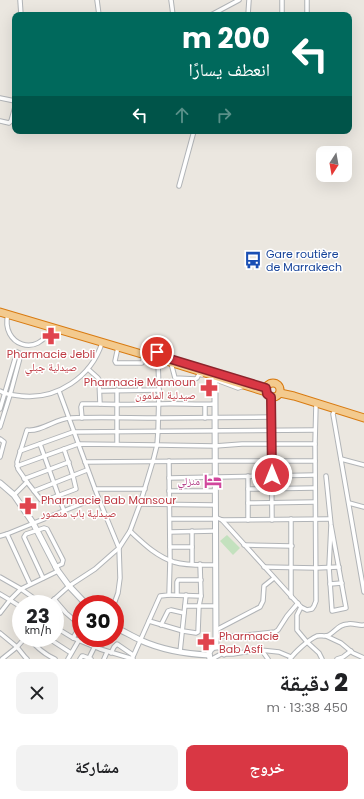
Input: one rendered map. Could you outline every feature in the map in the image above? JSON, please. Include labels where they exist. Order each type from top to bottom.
[{"type":"highway","points":[[0,307],[146,352],[152,356],[167,358],[266,390]]},
{"type":"highway","points":[[0,312],[152,356],[216,378],[266,390]]},
{"type":"highway","points":[[274,383],[279,385],[281,392],[277,397],[271,397],[268,395],[266,390],[268,384],[274,383]]},
{"type":"highway","points":[[281,392],[334,410],[364,418]]},
{"type":"street","points":[[20,0],[21,12]]},
{"type":"street","points":[[97,0],[99,12]]},
{"type":"street","points":[[171,0],[173,12]]},
{"type":"street","points":[[216,12],[238,0]]},
{"type":"street","points":[[248,12],[249,0]]},
{"type":"street","points":[[282,0],[282,12]]},
{"type":"street","points":[[307,0],[307,12]]},
{"type":"street","points":[[0,98],[12,100]]},
{"type":"street","points":[[0,120],[9,122],[12,121]]},
{"type":"street","points":[[179,186],[193,134]]},
{"type":"street","points":[[8,314],[6,323],[9,333],[16,341],[22,344],[33,345],[39,342],[47,336],[51,327]]},
{"type":"street","points":[[0,391],[5,394],[26,396],[43,395],[58,391],[72,384],[88,369],[102,342]]},
{"type":"street","points":[[59,595],[105,561],[119,548],[130,531],[154,461],[158,431],[158,362],[152,356],[142,363],[116,364],[115,361],[118,347]]},
{"type":"street","points":[[0,409],[17,352],[22,354],[0,427]]},
{"type":"street","points":[[170,362],[175,378],[195,379],[197,378],[198,374],[216,378],[214,404],[216,647]]},
{"type":"street","points":[[88,369],[98,378],[100,383],[100,404]]},
{"type":"street","points":[[100,383],[137,382],[139,383],[140,390]]},
{"type":"street","points":[[117,390],[117,444]]},
{"type":"street","points":[[100,391],[159,390]]},
{"type":"street","points":[[58,391],[87,470],[119,548],[120,578],[117,595]]},
{"type":"street","points":[[271,397],[272,520]]},
{"type":"street","points":[[82,418],[82,404],[214,404]]},
{"type":"street","points":[[222,520],[301,607],[307,610],[312,609],[316,600],[316,404]]},
{"type":"street","points":[[205,405],[205,418]]},
{"type":"street","points":[[334,410],[341,459],[362,568],[364,592]]},
{"type":"street","points":[[64,449],[76,489],[46,501],[42,501],[26,481],[17,466],[27,430],[35,430],[68,418],[272,417]]},
{"type":"street","points":[[20,451],[74,432],[315,430]]},
{"type":"street","points":[[0,438],[4,442],[0,457]]},
{"type":"street","points":[[40,444],[64,511]]},
{"type":"street","points":[[17,466],[78,444],[215,446],[242,444],[315,444]]},
{"type":"street","points":[[341,459],[364,465]]},
{"type":"street","points":[[169,461],[169,595]]},
{"type":"street","points":[[14,495],[26,481],[68,462]]},
{"type":"street","points":[[85,462],[315,462]]},
{"type":"street","points":[[34,490],[87,470]]},
{"type":"street","points":[[169,478],[315,475]]},
{"type":"street","points":[[248,476],[248,520]]},
{"type":"street","points":[[326,476],[330,519],[342,583],[345,609],[331,611],[331,525]]},
{"type":"street","points":[[0,483],[14,495],[33,523],[57,569],[78,595]]},
{"type":"street","points":[[248,489],[315,488]]},
{"type":"street","points":[[95,489],[145,489]]},
{"type":"street","points":[[169,490],[215,491]]},
{"type":"street","points":[[0,536],[98,497]]},
{"type":"street","points":[[248,502],[315,502]]},
{"type":"street","points":[[349,503],[364,507]]},
{"type":"street","points":[[140,504],[215,505]]},
{"type":"street","points":[[170,519],[330,519]]},
{"type":"street","points":[[291,519],[292,598]]},
{"type":"street","points":[[0,612],[21,589],[44,578],[62,564],[63,561],[47,529],[44,528],[26,534],[24,537],[44,578]]},
{"type":"street","points":[[130,531],[155,553],[175,562],[216,565]]},
{"type":"street","points":[[192,531],[192,564]]},
{"type":"street","points":[[170,532],[215,531]]},
{"type":"street","points":[[7,534],[30,584]]},
{"type":"street","points":[[244,545],[292,546]]},
{"type":"street","points":[[170,548],[192,547]]},
{"type":"street","points":[[149,621],[182,631],[198,632],[201,596],[200,564]]},
{"type":"street","points":[[264,567],[316,568],[339,566]]},
{"type":"street","points":[[0,577],[29,595]]},
{"type":"street","points":[[216,630],[260,606],[263,601],[264,586],[274,578]]},
{"type":"street","points":[[169,582],[177,582],[178,579],[201,580]]},
{"type":"street","points":[[177,582],[177,595]]},
{"type":"street","points":[[330,584],[342,583]]},
{"type":"street","points":[[0,594],[10,600]]},
{"type":"street","points":[[180,652],[186,595]]},
{"type":"street","points":[[133,658],[160,596],[201,596]]},
{"type":"street","points":[[216,636],[239,636],[275,632],[298,603]]},
{"type":"street","points":[[185,606],[216,606]]},
{"type":"street","points":[[301,607],[297,615],[297,628],[299,633],[319,653],[322,659]]},
{"type":"street","points":[[64,611],[72,617]]},
{"type":"street","points":[[161,625],[168,611],[184,612]]},
{"type":"street","points":[[326,636],[343,625],[351,624],[363,626]]},
{"type":"street","points":[[124,632],[141,640],[165,648],[210,658],[224,654],[257,650],[279,652],[291,658],[307,642],[317,636],[326,636],[341,643],[353,653],[364,658]]},
{"type":"street","points":[[0,634],[12,643]]},
{"type":"street","points":[[104,659],[117,644],[133,658]]},
{"type":"street","points":[[2,659],[7,658],[17,647],[25,658]]},
{"type":"street","points":[[36,647],[55,659]]},
{"type":"street","points":[[62,647],[72,653]]},
{"type":"street","points":[[68,659],[75,647]]},
{"type":"street","points":[[80,659],[82,656],[90,658],[95,647]]},
{"type":"street","points":[[97,647],[119,657],[133,658]]},
{"type":"street","points":[[210,658],[208,653],[211,649],[216,647],[221,648],[224,654]]},
{"type":"street","points":[[257,650],[262,652],[268,659]]},
{"type":"street","points":[[337,659],[343,658],[351,651]]},
{"type":"street","points":[[42,659],[46,654]]},
{"type":"green space","points":[[227,535],[240,548],[233,555],[220,541]]},
{"type":"place","name":"Gare routière de Marrakech","points":[[253,260]]},
{"type":"place","name":"Pharmacie Jebli صيدلية جبلي","points":[[51,336]]},
{"type":"place","name":"Pharmacie Mamoun صيدلية المامون","points":[[209,388]]},
{"type":"place","name":"منزلي","points":[[213,481]]},
{"type":"place","name":"Pharmacie Bab Mansour صيدلية باب منصور","points":[[28,506]]},
{"type":"place","name":"Pharmacie Bab Asfi","points":[[206,642]]},
{"type":"route","points":[[157,352],[167,358],[266,388],[267,394],[271,397],[272,475]]}]
